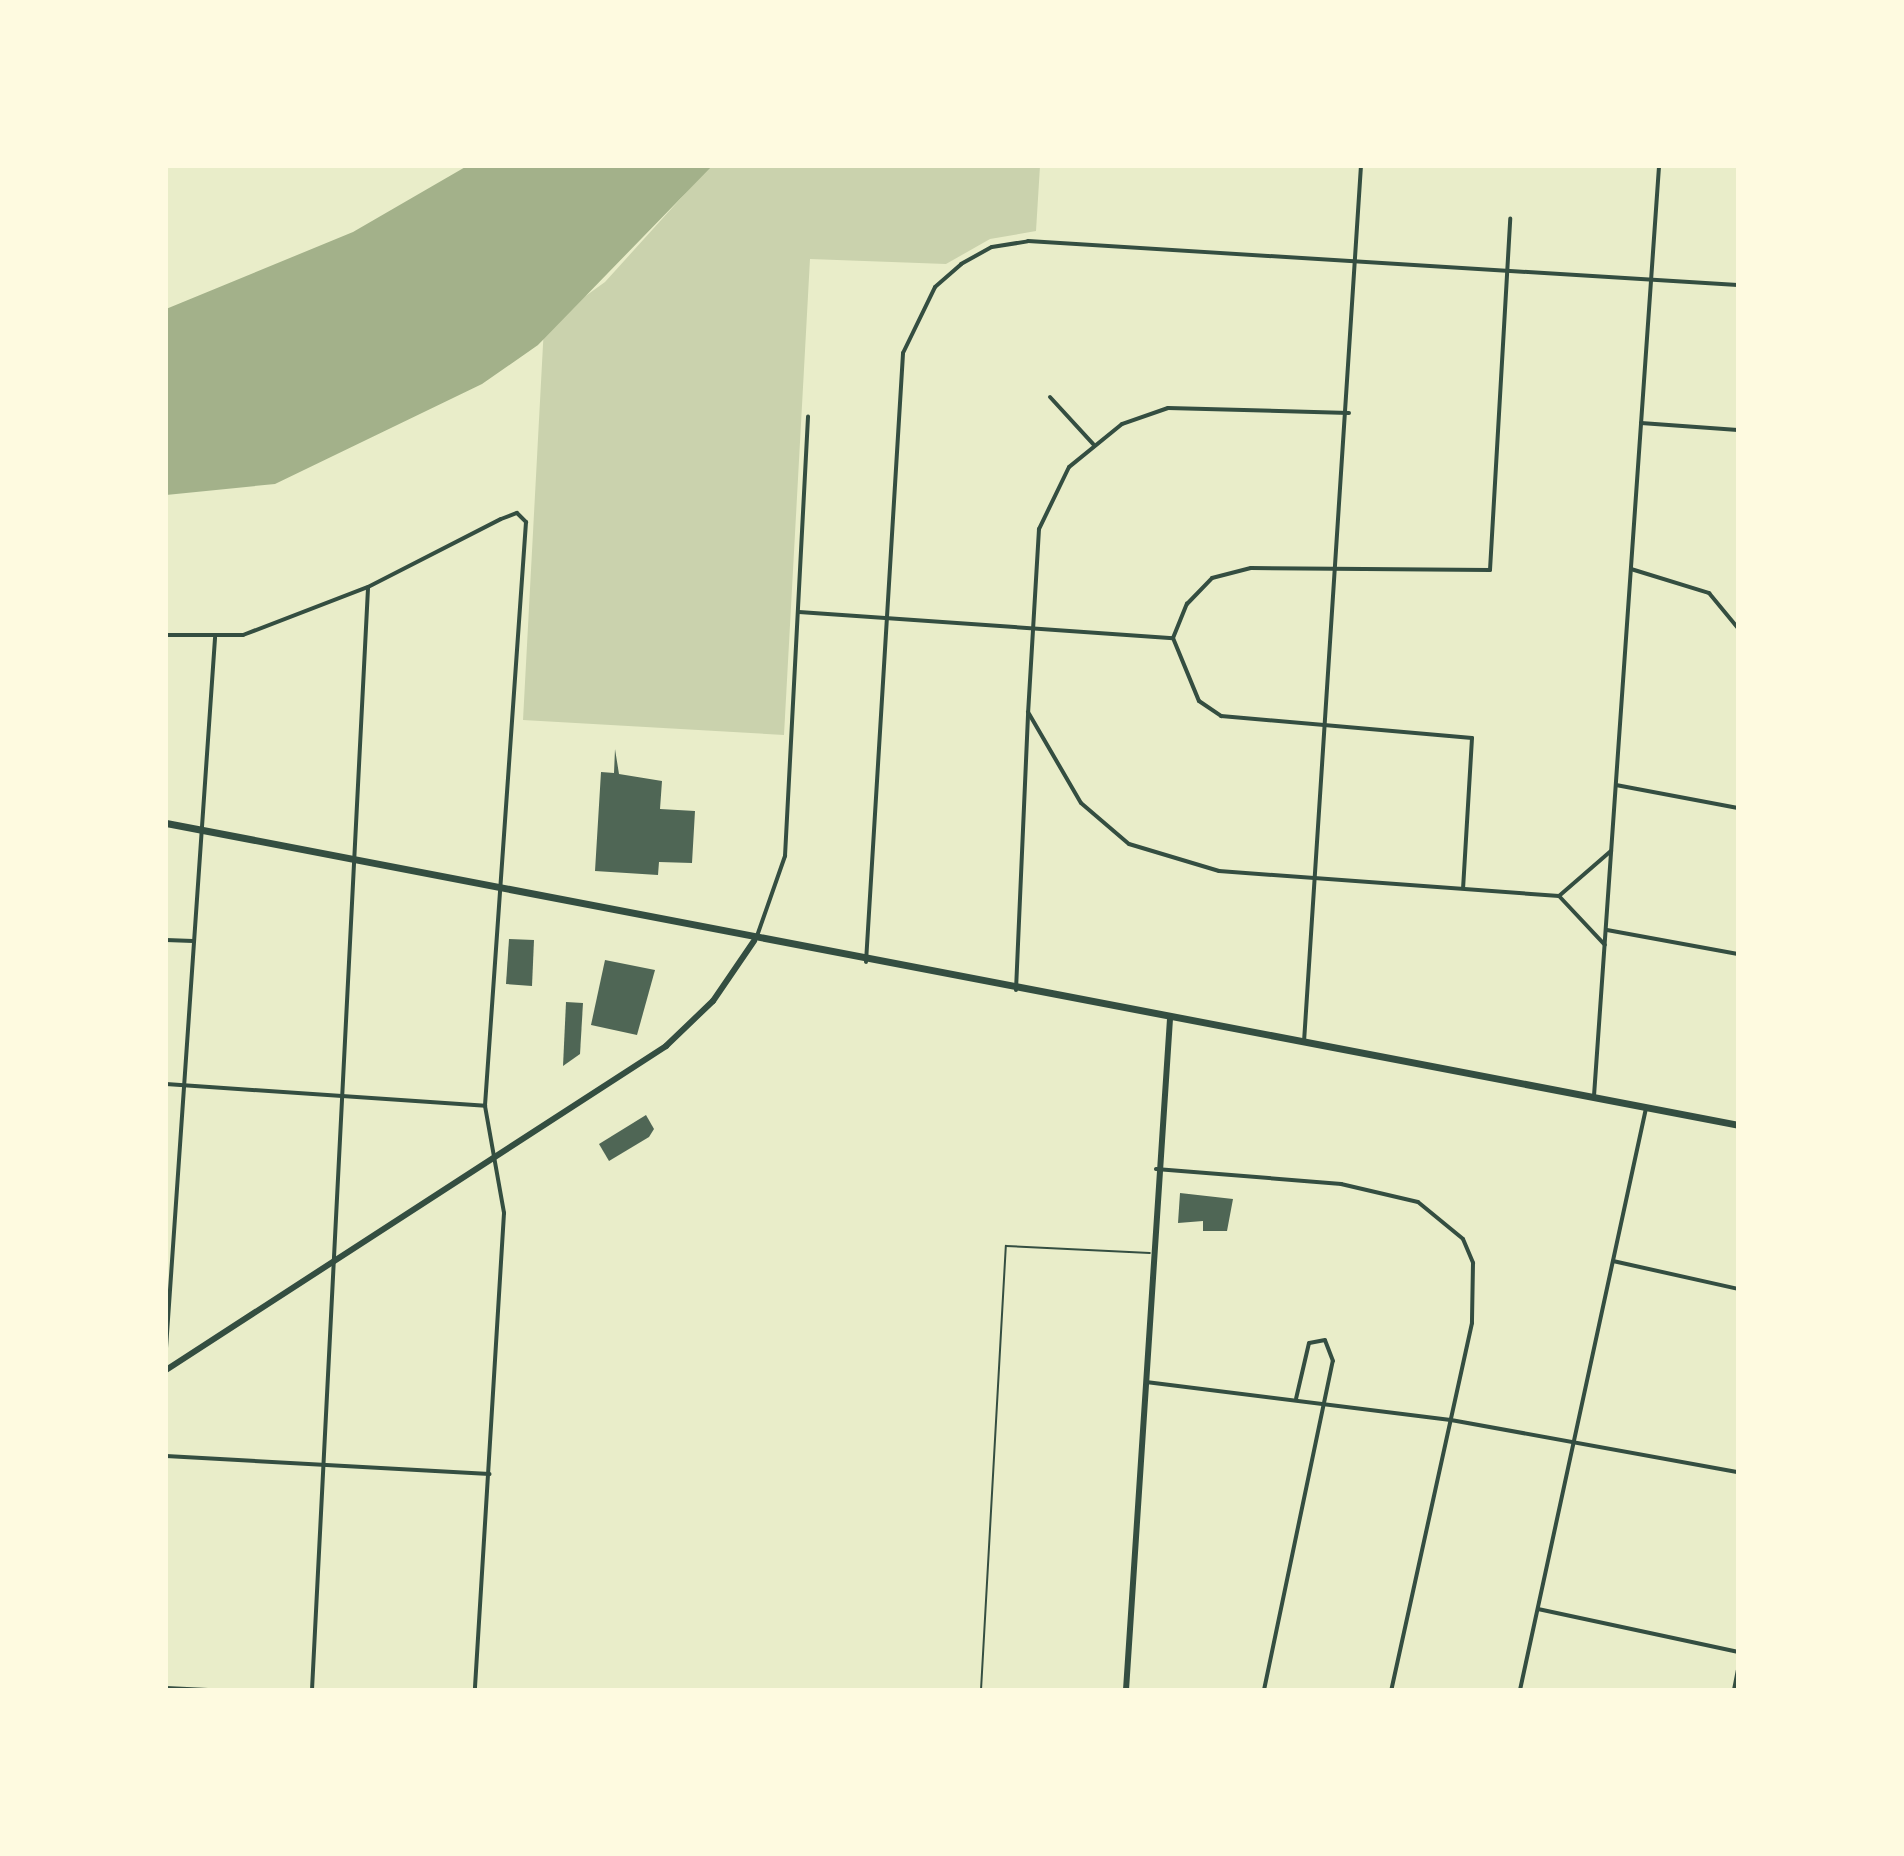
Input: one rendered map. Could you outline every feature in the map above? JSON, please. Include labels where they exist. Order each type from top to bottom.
[{"type":"main road","points":[[166,823],[503,887],[754,941],[1738,1125]]},
{"type":"street","points":[[1303,1044],[1318,878],[1349,413],[1361,166]]},
{"type":"street","points":[[1594,1099],[1659,166]]},
{"type":"street","points":[[1463,888],[1472,738],[1221,716],[1199,701],[1173,638],[1187,604],[1212,578],[1251,568],[1490,570],[1510,219]]},
{"type":"street","points":[[866,962],[903,353],[935,287],[992,247],[1028,241],[1738,285]]},
{"type":"street","points":[[1050,397],[1093,444]]},
{"type":"street","points":[[1016,990],[1031,627],[1039,529],[1069,467],[1093,444],[1168,408],[1349,413]]},
{"type":"street","points":[[166,1370],[495,1160],[666,1046],[713,1001],[754,941],[782,877],[808,417]]},
{"type":"street","points":[[1641,423],[1738,430]]},
{"type":"street","points":[[166,635],[215,638],[292,619],[368,587],[501,519],[517,513],[526,522],[503,887],[485,1106],[504,1213],[475,1690]]},
{"type":"street","points":[[1631,569],[1709,593],[1738,628]]},
{"type":"street","points":[[312,1690],[334,1262],[337,1098],[368,587]]},
{"type":"street","points":[[799,612],[1173,638]]},
{"type":"street","points":[[166,1348],[215,638]]},
{"type":"street","points":[[1028,712],[1081,803],[1129,844],[1219,871],[1559,896],[1605,945]]},
{"type":"street","points":[[1616,785],[1738,808]]},
{"type":"street","points":[[1559,896],[1611,851]]},
{"type":"street","points":[[1606,930],[1738,954]]},
{"type":"street","points":[[166,940],[193,941]]},
{"type":"street","points":[[1126,1690],[1150,1253],[1170,1019]]},
{"type":"street","points":[[166,1084],[485,1106]]},
{"type":"street","points":[[1520,1690],[1646,1108]]},
{"type":"street","points":[[1156,1169],[1341,1184],[1418,1202],[1463,1239],[1474,1278],[1451,1420],[1391,1690]]},
{"type":"street","points":[[166,1230],[173,1231]]},
{"type":"street","points":[[1613,1261],[1738,1289]]},
{"type":"street","points":[[1264,1690],[1333,1361],[1325,1340],[1309,1343],[1296,1399]]},
{"type":"street","points":[[1143,1382],[1451,1420],[1738,1472]]},
{"type":"street","points":[[166,1456],[489,1474]]},
{"type":"street","points":[[1538,1609],[1738,1652]]},
{"type":"street","points":[[1734,1690],[1738,1670]]},
{"type":"street","points":[[166,1688],[208,1690]]},
{"type":"lane","points":[[981,1690],[1006,1246],[1150,1253]]},
{"type":"shaded area","points":[[467,166],[712,166],[538,345],[482,384],[275,484],[166,495],[166,309],[353,232]]},
{"type":"shaded area","points":[[710,166],[1040,166],[1036,231],[990,239],[946,264],[810,259],[784,735],[523,720],[544,326],[605,282]]},
{"type":"building","points":[[615,749],[619,774],[662,781],[660,809],[695,811],[692,863],[659,862],[658,875],[595,871],[601,772],[614,773]]},
{"type":"building","points":[[509,939],[534,940],[532,986],[506,984]]},
{"type":"building","points":[[605,960],[655,970],[637,1035],[591,1025]]},
{"type":"building","points":[[566,1002],[583,1003],[580,1054],[563,1066]]},
{"type":"building","points":[[646,1115],[654,1129],[649,1137],[609,1161],[599,1144]]},
{"type":"building","points":[[1180,1193],[1233,1199],[1227,1231],[1203,1231],[1203,1221],[1178,1223]]}]
